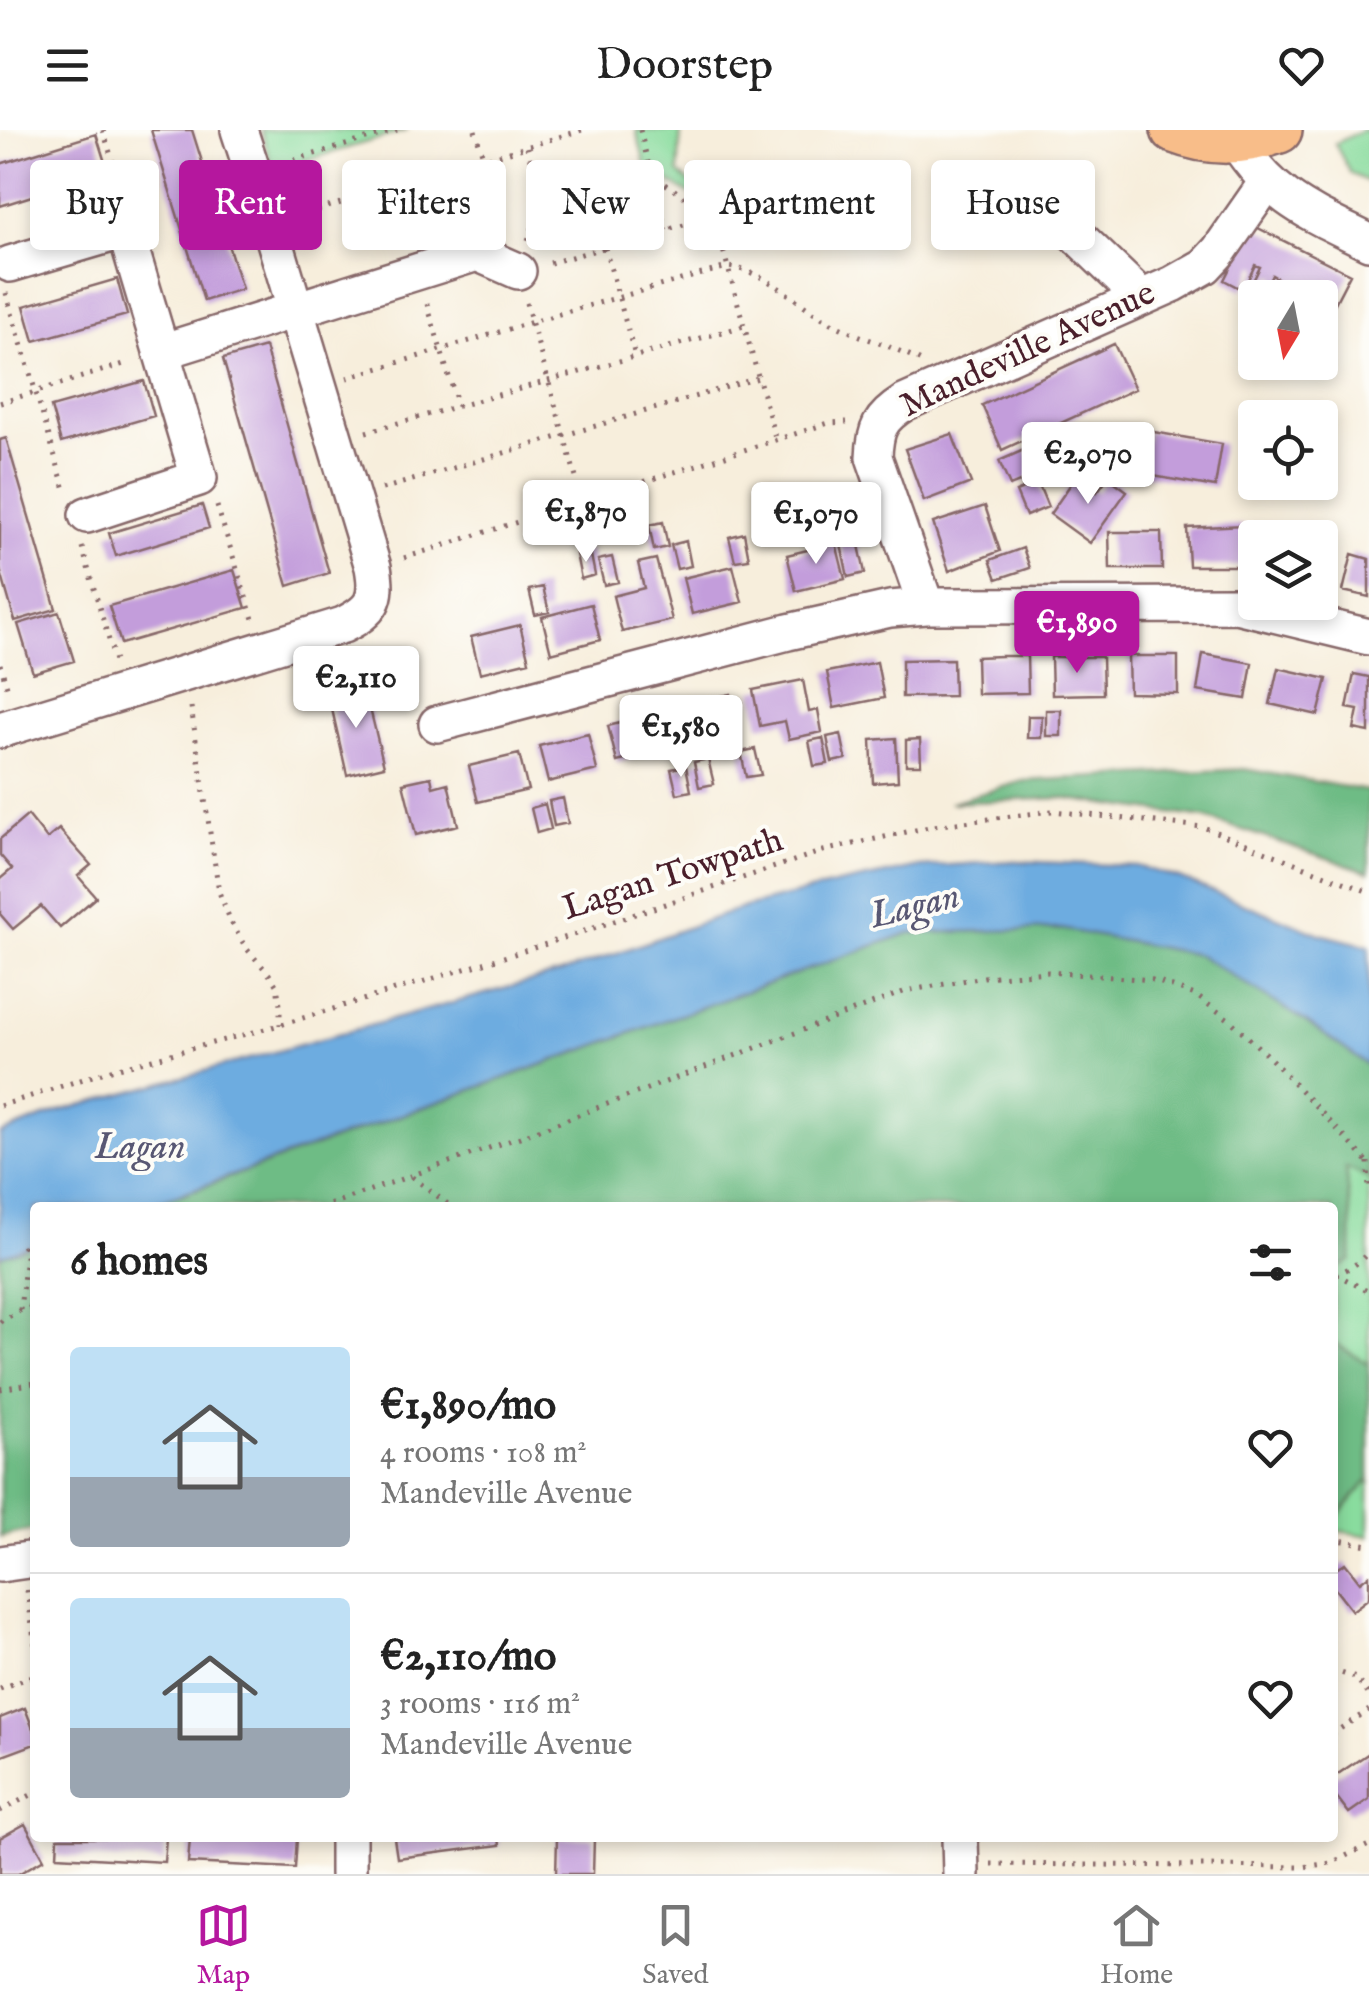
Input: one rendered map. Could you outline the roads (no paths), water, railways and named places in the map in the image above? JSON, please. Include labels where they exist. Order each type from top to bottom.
[{"type":"main road","points":[[1174,130],[1208,140],[1257,136]]},
{"type":"street","points":[[0,730],[343,625],[363,615],[373,602],[373,568],[353,497],[239,130]]},
{"type":"street","points":[[1257,136],[1266,182],[1293,204],[1369,242]]},
{"type":"street","name":"Mandeville Avenue","points":[[926,606],[874,457],[875,439],[888,412],[1173,284],[1204,266],[1219,251],[1266,182]]},
{"type":"street","points":[[8,278],[125,230],[199,478],[87,515]]},
{"type":"street","points":[[1092,250],[1141,298]]},
{"type":"street","points":[[161,352],[477,253],[518,272]]},
{"type":"street","points":[[437,724],[890,609],[1236,605],[1369,637]]},
{"type":"street","points":[[348,1842],[348,1874]]},
{"type":"water","name":"Lagan","points":[[1012,861],[1137,866],[1179,878],[1320,934],[1369,946],[1369,1066],[1199,955],[1062,929],[909,933],[158,1202],[30,1202],[30,1246],[0,1256],[0,1134],[60,1111],[561,973],[745,907],[920,867]]}]
